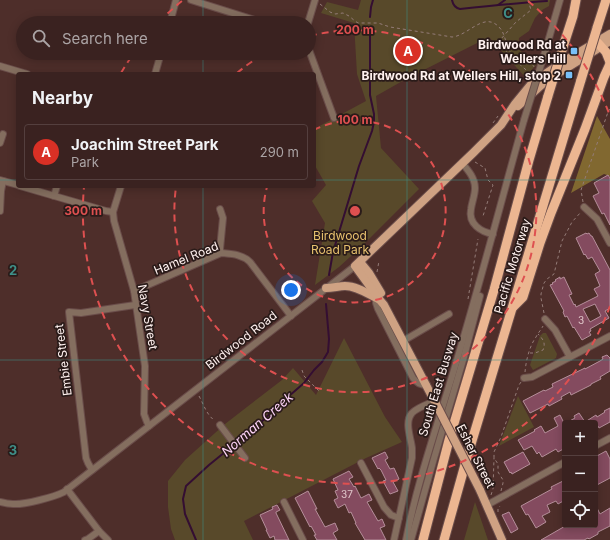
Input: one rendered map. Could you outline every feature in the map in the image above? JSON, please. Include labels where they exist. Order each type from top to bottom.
[{"type":"highway","name":"Pacific Motorway","points":[[423,540],[449,440],[494,290],[529,160],[573,16],[576,0]]},
{"type":"highway","name":"Pacific Motorway","points":[[444,540],[468,454],[606,0]]},
{"type":"highway","points":[[512,308],[523,297],[548,221],[583,136],[610,63],[606,52],[599,45]]},
{"type":"main road","points":[[506,118],[547,80],[599,45],[610,34]]},
{"type":"main road","points":[[357,264],[501,125],[515,104],[533,82],[563,62],[610,41]]},
{"type":"main road","points":[[369,273],[369,261],[371,252],[374,248]]},
{"type":"main road","name":"Esher Street","points":[[357,264],[369,273],[383,297],[380,301]]},
{"type":"main road","name":"Esher Street","points":[[357,264],[403,341],[436,402],[480,490],[502,540]]},
{"type":"main road","points":[[326,288],[338,283],[355,288],[380,301]]},
{"type":"street","points":[[172,16],[176,0]]},
{"type":"street","points":[[191,0],[242,16]]},
{"type":"street","name":"South East Busway","points":[[406,540],[426,460],[476,294],[524,120],[560,0]]},
{"type":"street","points":[[310,16],[314,1]]},
{"type":"street","points":[[156,72],[159,60]]},
{"type":"street","points":[[313,60],[334,118]]},
{"type":"street","points":[[0,66],[20,72]]},
{"type":"street","points":[[0,143],[3,134]]},
{"type":"street","points":[[462,163],[469,172],[475,184],[471,210],[472,219],[478,229],[493,234]]},
{"type":"street","points":[[0,211],[2,180],[16,185]]},
{"type":"street","points":[[26,188],[113,212],[120,188]]},
{"type":"street","points":[[54,196],[56,188]]},
{"type":"street","points":[[584,207],[597,220],[610,244]]},
{"type":"street","points":[[220,209],[223,218],[220,249],[221,253]]},
{"type":"street","name":"Navy Street","points":[[113,212],[114,221],[134,291],[145,366],[144,414],[146,422],[149,426]]},
{"type":"street","name":"South East Busway","points":[[411,540],[464,357],[480,295],[493,234]]},
{"type":"street","name":"Hamel Road","points":[[134,291],[221,253],[237,255],[247,259],[291,316]]},
{"type":"street","points":[[338,283],[357,264]]},
{"type":"street","name":"Birdwood Road","points":[[0,502],[18,504],[53,497],[67,490],[326,288]]},
{"type":"street","name":"Esher Street","points":[[380,301],[376,303],[378,309],[413,378],[422,385],[427,385]]},
{"type":"street","name":"Embie Street","points":[[92,470],[86,458],[69,312],[81,313],[135,305]]},
{"type":"street","points":[[403,341],[449,314]]},
{"type":"street","points":[[546,319],[555,330],[570,357]]},
{"type":"street","points":[[524,378],[532,377],[610,336]]},
{"type":"street","points":[[394,540],[412,458],[412,448],[408,426],[410,417],[412,413],[420,408],[436,402]]},
{"type":"street","points":[[220,425],[245,458]]},
{"type":"street","points":[[598,444],[610,438]]},
{"type":"street","points":[[361,463],[384,507],[391,515],[399,518]]},
{"type":"street","points":[[487,505],[562,464]]},
{"type":"street","points":[[67,490],[99,531],[108,540]]},
{"type":"street","points":[[284,502],[303,540]]},
{"type":"street","points":[[85,540],[99,531]]},
{"type":"path","points":[[528,0],[532,10],[516,22],[501,39],[501,43],[511,58],[531,74],[533,82]]},
{"type":"path","points":[[314,1],[330,12],[336,14],[343,13],[358,23],[378,23],[390,27],[452,37],[457,36],[480,23],[492,22],[499,27],[504,35],[510,52],[518,58],[530,63],[536,70]]},
{"type":"path","points":[[581,190],[610,109]]},
{"type":"path","points":[[470,156],[475,162],[485,168],[488,180],[493,185],[484,216]]},
{"type":"path","points":[[541,298],[544,283],[554,274],[562,241],[572,222],[580,214]]},
{"type":"path","points":[[525,368],[535,337],[542,328]]},
{"type":"path","points":[[529,353],[535,353],[543,350],[544,341],[538,334]]},
{"type":"path","points":[[302,370],[304,376],[319,390]]},
{"type":"path","points":[[491,495],[494,452],[501,437],[519,386]]},
{"type":"path","points":[[196,390],[210,418],[220,425]]},
{"type":"path","points":[[494,458],[498,464],[500,476],[503,480],[501,493]]},
{"type":"path","points":[[498,512],[498,507],[500,505]]},
{"type":"green space","name":"Birdwood Road Park","points":[[361,0],[550,0],[549,6],[542,10],[535,18],[529,31],[519,38],[518,45],[520,51],[539,59],[537,64],[525,77],[489,37],[376,96],[381,148],[419,189],[362,246],[339,267],[315,285],[325,223],[312,201],[326,185],[316,168],[316,128],[366,101],[357,74],[354,23],[321,13],[327,2],[358,10]]},
{"type":"green space","points":[[543,333],[546,333],[557,354],[556,358],[533,370],[530,365],[540,336]]},
{"type":"green space","points":[[344,338],[385,417],[402,442],[366,458],[244,521],[253,540],[175,540],[171,529],[168,507],[168,481],[185,460],[225,424],[282,380],[293,368],[316,395]]},
{"type":"green space","points":[[518,396],[534,427],[499,446]]},
{"type":"green space","points":[[475,502],[488,540],[464,540]]},
{"type":"shaded area","points":[[597,116],[610,139],[610,176],[604,174],[571,193]]},
{"type":"building","points":[[608,175],[610,178],[610,225],[604,213],[602,214],[593,196],[599,193],[594,183]]},
{"type":"building","points":[[589,233],[610,270],[610,308],[605,311],[609,318],[590,329],[591,331],[589,332],[591,335],[582,340],[574,327],[573,328],[567,316],[565,317],[564,311],[550,285],[560,277],[560,279],[564,277],[572,294],[569,295],[576,307],[598,296],[594,289],[600,286],[595,274],[600,271],[592,257],[588,259],[585,254],[584,255],[576,238]],"holes":[[[595,304],[601,316],[590,322],[583,309]]]},
{"type":"building","points":[[607,355],[610,358],[610,371],[600,377],[601,379],[571,395],[570,392],[561,397],[562,399],[549,406],[548,404],[530,413],[523,401],[553,387],[552,384],[585,369],[600,361],[603,359],[602,357]]},
{"type":"building","points":[[610,408],[610,422],[599,428],[598,420],[588,420],[596,415],[597,417],[605,412],[604,411]]},
{"type":"building","points":[[579,413],[584,420],[571,420],[575,418],[574,416]]},
{"type":"building","points":[[560,415],[562,420],[562,450],[558,452],[556,449],[542,457],[539,452],[537,454],[532,446],[524,450],[518,440],[541,426],[545,433],[558,426],[554,418]]},
{"type":"building","points":[[606,451],[610,459],[610,478],[598,484],[598,456]]},
{"type":"building","points":[[385,452],[388,458],[385,460],[390,469],[394,468],[399,479],[393,482],[398,491],[390,494],[383,481],[386,480],[381,470],[379,468],[378,469],[372,458]]},
{"type":"building","points":[[523,452],[530,464],[512,474],[511,472],[510,473],[504,462]]},
{"type":"building","points":[[349,471],[353,477],[349,479],[354,487],[355,486],[361,498],[369,494],[372,500],[367,502],[378,521],[382,519],[385,526],[380,528],[386,540],[365,540],[355,523],[351,512],[349,513],[345,504],[338,508],[334,500],[338,498],[335,491],[338,490],[333,479]]},
{"type":"building","points":[[562,482],[562,502],[558,504],[556,501],[547,505],[550,512],[542,516],[546,522],[536,528],[528,514],[526,515],[521,506],[552,489],[551,487]]},
{"type":"building","points":[[308,491],[317,509],[315,509],[325,527],[335,523],[338,530],[333,533],[337,540],[317,540],[314,535],[316,535],[311,526],[310,527],[295,498]]},
{"type":"building","points":[[277,505],[280,510],[276,513],[289,540],[275,540],[274,536],[270,538],[260,515],[273,509],[272,507]]},
{"type":"building","points":[[610,508],[610,526],[598,532],[598,534],[589,539],[541,540],[562,528],[598,528],[598,510],[600,514]]},
{"type":"building","points":[[509,512],[518,529],[511,533],[502,515]]},
{"type":"waterway","name":"Norman Creek","points":[[370,17],[373,0]]},
{"type":"waterway","points":[[452,0],[454,6],[460,9],[547,1]]},
{"type":"waterway","points":[[498,5],[505,0]]},
{"type":"waterway","name":"Norman Creek","points":[[329,275],[333,252],[374,122],[370,95],[370,30]]},
{"type":"waterway","name":"Norman Creek","points":[[196,540],[185,514],[183,499],[186,486],[257,426],[304,383],[322,362],[328,352],[329,339],[326,304]]},
{"type":"place","name":"Joachim Street Park","points":[[408,51]]},
{"type":"place","name":"Birdwood Rd at Wellers Hill","points":[[574,51]]},
{"type":"place","name":"Birdwood Rd at Wellers Hill, stop 2","points":[[569,75]]}]
